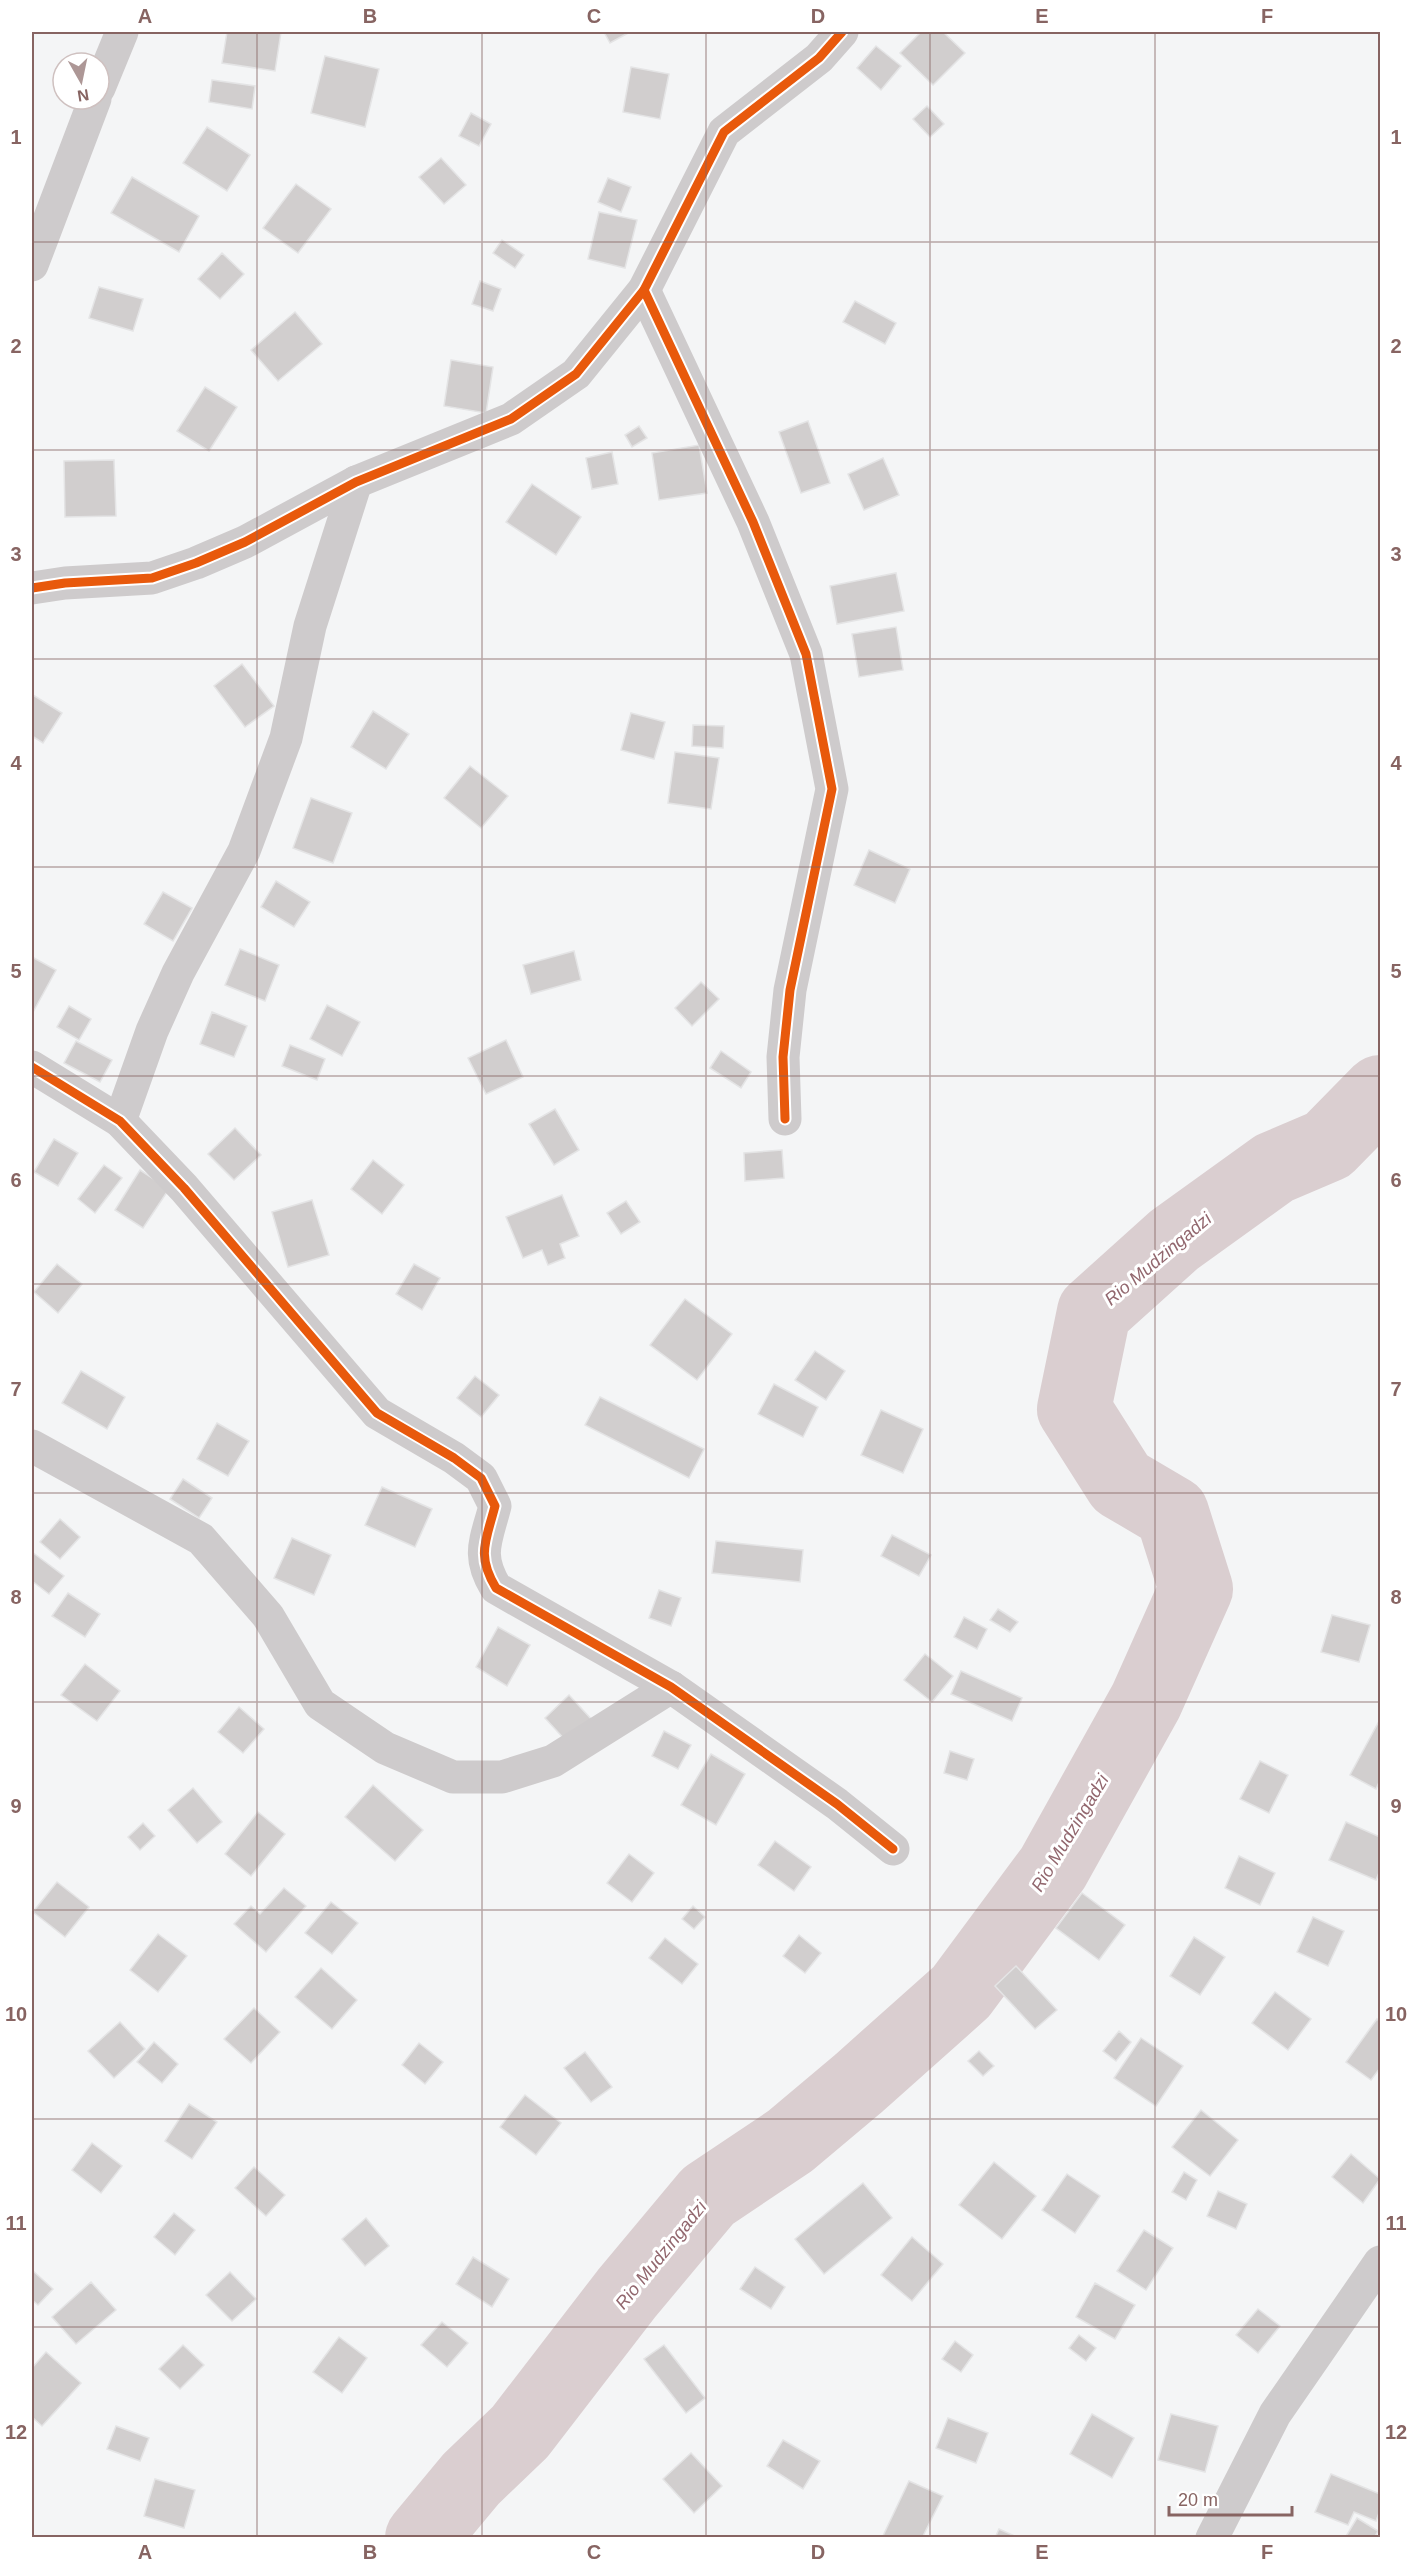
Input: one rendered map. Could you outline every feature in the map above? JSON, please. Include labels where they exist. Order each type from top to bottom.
[{"type":"street","points":[[111,60],[123,32]]},
{"type":"street","points":[[32,588],[65,583],[152,578],[196,563],[245,542],[356,482],[511,418],[576,374],[644,290],[724,132],[819,58],[842,32]]},
{"type":"street","points":[[32,265],[90,111]]},
{"type":"street","points":[[644,290],[753,522],[806,654],[832,789],[790,990],[783,1057],[785,1119]]},
{"type":"street","points":[[120,1121],[152,1031],[173,983],[244,851],[286,738],[310,626],[356,482]]},
{"type":"street","points":[[32,1067],[120,1121],[184,1188],[377,1413],[454,1458],[481,1478],[495,1506],[482,1553],[487,1574],[496,1588],[670,1687],[837,1804],[893,1849]]},
{"type":"street","points":[[32,1446],[201,1539],[268,1616],[320,1704],[385,1748],[453,1777],[502,1776],[553,1761],[670,1687]]},
{"type":"street","points":[[1212,2538],[1275,2414],[1380,2262]]},
{"type":"building","points":[[227,32],[281,32],[275,71],[222,63]]},
{"type":"building","points":[[604,32],[630,32],[610,43]]},
{"type":"building","points":[[921,32],[943,32],[965,53],[933,85],[900,53]]},
{"type":"building","points":[[876,46],[901,66],[881,90],[857,68]]},
{"type":"building","points":[[325,56],[379,69],[365,127],[311,113]]},
{"type":"building","points":[[631,67],[669,74],[660,119],[623,112]]},
{"type":"building","points":[[212,80],[255,86],[252,109],[209,102]]},
{"type":"building","points":[[927,106],[944,124],[930,137],[913,119]]},
{"type":"building","points":[[471,113],[491,124],[479,146],[459,136]]},
{"type":"building","points":[[207,127],[250,155],[227,191],[183,163]]},
{"type":"building","points":[[441,158],[466,185],[444,204],[419,177]]},
{"type":"building","points":[[132,177],[199,216],[179,252],[111,213]]},
{"type":"building","points":[[608,178],[631,187],[621,212],[598,202]]},
{"type":"building","points":[[296,184],[331,209],[298,253],[263,228]]},
{"type":"building","points":[[599,212],[637,220],[625,268],[588,259]]},
{"type":"building","points":[[502,240],[524,255],[515,268],[493,253]]},
{"type":"building","points":[[222,253],[244,274],[220,299],[198,279]]},
{"type":"building","points":[[480,281],[501,289],[493,311],[472,304]]},
{"type":"building","points":[[99,287],[143,299],[133,331],[89,318]]},
{"type":"building","points":[[855,301],[896,323],[885,344],[843,322]]},
{"type":"building","points":[[295,312],[322,344],[278,381],[251,350]]},
{"type":"building","points":[[451,360],[493,367],[486,413],[444,406]]},
{"type":"building","points":[[205,387],[237,407],[209,451],[177,431]]},
{"type":"building","points":[[808,421],[830,483],[801,493],[779,432]]},
{"type":"building","points":[[639,426],[647,438],[632,447],[625,435]]},
{"type":"building","points":[[699,445],[707,493],[659,500],[652,453]]},
{"type":"building","points":[[612,452],[618,484],[592,489],[586,458]]},
{"type":"building","points":[[883,458],[899,495],[864,510],[848,474]]},
{"type":"building","points":[[114,460],[116,516],[65,517],[64,461]]},
{"type":"building","points":[[532,484],[581,517],[556,555],[506,522]]},
{"type":"building","points":[[896,573],[904,611],[837,624],[830,586]]},
{"type":"building","points":[[896,627],[903,670],[859,677],[852,634]]},
{"type":"building","points":[[242,664],[274,706],[245,727],[214,686]]},
{"type":"building","points":[[33,695],[62,713],[43,743],[32,736]]},
{"type":"building","points":[[373,711],[409,734],[386,769],[351,747]]},
{"type":"building","points":[[631,713],[665,722],[654,759],[621,750]]},
{"type":"building","points":[[693,725],[724,726],[723,748],[692,746]]},
{"type":"building","points":[[675,752],[719,758],[711,809],[668,803]]},
{"type":"building","points":[[470,766],[508,796],[481,828],[444,798]]},
{"type":"building","points":[[311,798],[352,813],[333,863],[293,848]]},
{"type":"building","points":[[869,850],[910,869],[895,903],[854,885]]},
{"type":"building","points":[[276,881],[310,902],[294,927],[261,907]]},
{"type":"building","points":[[163,892],[192,908],[173,941],[144,924]]},
{"type":"building","points":[[240,949],[279,965],[265,1001],[225,985]]},
{"type":"building","points":[[574,951],[581,980],[531,994],[523,965]]},
{"type":"building","points":[[32,957],[56,970],[32,1014]]},
{"type":"building","points":[[701,982],[719,999],[692,1026],[675,1008]]},
{"type":"building","points":[[327,1005],[360,1022],[342,1056],[310,1039]]},
{"type":"building","points":[[69,1006],[91,1019],[79,1040],[57,1027]]},
{"type":"building","points":[[212,1012],[247,1026],[234,1057],[200,1044]]},
{"type":"building","points":[[506,1040],[523,1077],[486,1094],[468,1058]]},
{"type":"building","points":[[76,1041],[112,1060],[100,1082],[64,1063]]},
{"type":"building","points":[[290,1045],[325,1059],[317,1080],[282,1066]]},
{"type":"building","points":[[721,1051],[751,1072],[741,1088],[710,1068]]},
{"type":"building","points":[[555,1109],[579,1150],[554,1165],[529,1124]]},
{"type":"building","points":[[235,1128],[261,1155],[234,1180],[208,1154]]},
{"type":"building","points":[[54,1139],[78,1153],[58,1186],[34,1172]]},
{"type":"building","points":[[782,1150],[784,1178],[745,1181],[744,1153]]},
{"type":"building","points":[[373,1160],[404,1185],[382,1214],[351,1189]]},
{"type":"building","points":[[104,1165],[122,1178],[95,1213],[78,1199]]},
{"type":"building","points":[[140,1170],[169,1189],[143,1228],[115,1210]]},
{"type":"building","points":[[562,1195],[579,1236],[560,1244],[565,1258],[548,1265],[542,1250],[523,1258],[506,1217]]},
{"type":"building","points":[[312,1200],[329,1255],[288,1267],[272,1212]]},
{"type":"building","points":[[626,1201],[640,1222],[621,1234],[607,1213]]},
{"type":"building","points":[[57,1264],[82,1284],[58,1313],[34,1292]]},
{"type":"building","points":[[414,1264],[440,1278],[422,1310],[396,1294]]},
{"type":"building","points":[[685,1299],[732,1334],[697,1380],[650,1345]]},
{"type":"building","points":[[815,1351],[845,1371],[826,1400],[795,1380]]},
{"type":"building","points":[[81,1371],[125,1397],[107,1429],[62,1403]]},
{"type":"building","points":[[475,1376],[499,1395],[481,1417],[457,1398]]},
{"type":"building","points":[[774,1384],[818,1407],[803,1437],[758,1414]]},
{"type":"building","points":[[600,1397],[704,1449],[689,1478],[585,1425]]},
{"type":"building","points":[[881,1410],[923,1429],[903,1473],[861,1455]]},
{"type":"building","points":[[217,1423],[249,1441],[228,1476],[197,1459]]},
{"type":"building","points":[[183,1479],[212,1498],[199,1518],[170,1499]]},
{"type":"building","points":[[382,1487],[432,1509],[415,1547],[365,1525]]},
{"type":"building","points":[[60,1519],[80,1537],[60,1559],[40,1542]]},
{"type":"building","points":[[892,1535],[931,1555],[919,1576],[881,1556]]},
{"type":"building","points":[[292,1538],[331,1555],[314,1595],[274,1578]]},
{"type":"building","points":[[716,1541],[803,1550],[800,1582],[712,1573]]},
{"type":"building","points":[[32,1552],[64,1576],[49,1594],[32,1581]]},
{"type":"building","points":[[659,1590],[681,1598],[671,1626],[649,1618]]},
{"type":"building","points":[[68,1593],[100,1614],[85,1637],[52,1616]]},
{"type":"building","points":[[998,1609],[1018,1622],[1010,1632],[990,1620]]},
{"type":"building","points":[[1332,1615],[1370,1625],[1359,1662],[1321,1652]]},
{"type":"building","points":[[964,1617],[987,1629],[977,1649],[954,1637]]},
{"type":"building","points":[[498,1627],[530,1645],[507,1686],[476,1667]]},
{"type":"building","points":[[925,1654],[953,1676],[932,1702],[904,1680]]},
{"type":"building","points":[[85,1664],[120,1691],[97,1721],[61,1695]]},
{"type":"building","points":[[961,1671],[1022,1698],[1012,1721],[951,1694]]},
{"type":"building","points":[[569,1695],[593,1721],[568,1743],[545,1718]]},
{"type":"building","points":[[239,1707],[264,1729],[243,1753],[218,1732]]},
{"type":"building","points":[[1378,1723],[1380,1725],[1380,1780],[1376,1789],[1350,1775]]},
{"type":"building","points":[[664,1731],[691,1745],[678,1769],[652,1756]]},
{"type":"building","points":[[950,1751],[974,1759],[967,1780],[944,1773]]},
{"type":"building","points":[[711,1754],[745,1774],[716,1825],[681,1805]]},
{"type":"building","points":[[1260,1761],[1288,1775],[1269,1813],[1240,1799]]},
{"type":"building","points":[[373,1785],[423,1830],[395,1861],[345,1817]]},
{"type":"building","points":[[193,1788],[222,1822],[197,1843],[168,1810]]},
{"type":"building","points":[[258,1812],[285,1834],[251,1876],[225,1854]]},
{"type":"building","points":[[1346,1822],[1380,1837],[1380,1870],[1376,1880],[1329,1860]]},
{"type":"building","points":[[143,1823],[155,1836],[140,1850],[128,1837]]},
{"type":"building","points":[[775,1841],[811,1867],[794,1891],[758,1865]]},
{"type":"building","points":[[629,1854],[654,1873],[632,1902],[607,1883]]},
{"type":"building","points":[[1239,1856],[1275,1873],[1260,1905],[1225,1888]]},
{"type":"building","points":[[57,1882],[89,1907],[65,1937],[33,1912]]},
{"type":"building","points":[[284,1888],[306,1906],[266,1952],[234,1924],[251,1906],[260,1914]]},
{"type":"building","points":[[1082,1893],[1125,1925],[1099,1960],[1056,1928]]},
{"type":"building","points":[[331,1902],[358,1923],[332,1954],[305,1933]]},
{"type":"building","points":[[693,1906],[705,1917],[694,1929],[682,1919]]},
{"type":"building","points":[[1313,1917],[1344,1931],[1328,1966],[1297,1952]]},
{"type":"building","points":[[158,1934],[187,1956],[158,1992],[130,1970]]},
{"type":"building","points":[[799,1935],[821,1953],[805,1973],[783,1956]]},
{"type":"building","points":[[1194,1937],[1225,1957],[1200,1995],[1170,1976]]},
{"type":"building","points":[[665,1938],[698,1964],[682,1984],[649,1958]]},
{"type":"building","points":[[1016,1966],[1057,2010],[1035,2029],[995,1986]]},
{"type":"building","points":[[321,1968],[357,2000],[332,2029],[295,1997]]},
{"type":"building","points":[[1275,1992],[1311,2019],[1288,2050],[1252,2023]]},
{"type":"building","points":[[254,2008],[280,2032],[251,2063],[224,2039]]},
{"type":"building","points":[[1377,2019],[1380,2022],[1380,2068],[1371,2080],[1346,2062]]},
{"type":"building","points":[[120,2022],[145,2049],[114,2078],[88,2051]]},
{"type":"building","points":[[1119,2031],[1131,2042],[1116,2061],[1103,2051]]},
{"type":"building","points":[[1141,2038],[1183,2066],[1156,2106],[1114,2078]]},
{"type":"building","points":[[154,2042],[178,2064],[162,2083],[137,2062]]},
{"type":"building","points":[[419,2043],[443,2062],[425,2084],[402,2065]]},
{"type":"building","points":[[979,2051],[994,2066],[983,2076],[968,2061]]},
{"type":"building","points":[[585,2052],[612,2087],[591,2102],[564,2068]]},
{"type":"building","points":[[525,2095],[561,2123],[536,2155],[500,2127]]},
{"type":"building","points":[[189,2104],[217,2122],[192,2159],[165,2141]]},
{"type":"building","points":[[1201,2110],[1238,2140],[1210,2176],[1172,2147]]},
{"type":"building","points":[[92,2143],[122,2166],[101,2193],[72,2170]]},
{"type":"building","points":[[1351,2154],[1380,2179],[1363,2203],[1332,2177]]},
{"type":"building","points":[[994,2162],[1036,2196],[1002,2239],[959,2205]]},
{"type":"building","points":[[254,2167],[285,2195],[266,2216],[235,2188]]},
{"type":"building","points":[[1184,2172],[1197,2180],[1186,2200],[1172,2192]]},
{"type":"building","points":[[1067,2174],[1100,2196],[1075,2233],[1042,2210]]},
{"type":"building","points":[[863,2183],[892,2218],[824,2274],[795,2239]]},
{"type":"building","points":[[1218,2191],[1247,2204],[1236,2229],[1207,2216]]},
{"type":"building","points":[[174,2213],[195,2230],[175,2255],[154,2237]]},
{"type":"building","points":[[366,2218],[389,2246],[365,2266],[342,2239]]},
{"type":"building","points":[[1144,2230],[1173,2248],[1146,2290],[1117,2271]]},
{"type":"building","points":[[912,2237],[943,2264],[912,2301],[881,2275]]},
{"type":"building","points":[[473,2257],[509,2279],[492,2307],[456,2284]]},
{"type":"building","points":[[755,2267],[785,2287],[771,2309],[740,2289]]},
{"type":"building","points":[[32,2270],[53,2289],[38,2305],[32,2300]]},
{"type":"building","points":[[230,2272],[256,2299],[232,2321],[206,2295]]},
{"type":"building","points":[[91,2282],[116,2310],[76,2344],[52,2317]]},
{"type":"building","points":[[1095,2283],[1135,2305],[1115,2339],[1076,2317]]},
{"type":"building","points":[[1258,2309],[1280,2326],[1258,2353],[1236,2335]]},
{"type":"building","points":[[442,2322],[468,2343],[447,2367],[421,2345]]},
{"type":"building","points":[[1079,2335],[1096,2348],[1086,2361],[1069,2348]]},
{"type":"building","points":[[339,2337],[367,2358],[342,2393],[313,2372]]},
{"type":"building","points":[[955,2341],[973,2355],[961,2372],[942,2359]]},
{"type":"building","points":[[183,2345],[204,2365],[180,2389],[159,2369]]},
{"type":"building","points":[[664,2345],[705,2398],[686,2413],[644,2359]]},
{"type":"building","points":[[46,2352],[81,2383],[42,2426],[32,2417],[32,2368]]},
{"type":"building","points":[[1092,2414],[1134,2438],[1112,2478],[1070,2454]]},
{"type":"building","points":[[1171,2414],[1218,2426],[1205,2472],[1158,2460]]},
{"type":"building","points":[[948,2418],[988,2433],[976,2463],[936,2448]]},
{"type":"building","points":[[116,2426],[149,2438],[140,2461],[107,2449]]},
{"type":"building","points":[[783,2440],[820,2461],[803,2489],[767,2466]]},
{"type":"building","points":[[691,2453],[722,2486],[694,2513],[663,2479]]},
{"type":"building","points":[[1331,2474],[1380,2494],[1380,2510],[1376,2521],[1354,2512],[1348,2525],[1315,2512]]},
{"type":"building","points":[[155,2479],[195,2490],[184,2528],[144,2516]]},
{"type":"building","points":[[909,2481],[943,2496],[922,2538],[882,2538]]},
{"type":"building","points":[[1357,2518],[1378,2531],[1374,2538],[1345,2538]]},
{"type":"building","points":[[999,2529],[1019,2538],[995,2538]]},
{"type":"waterway","name":"Rio Mudzingadzi","points":[[422,2538],[471,2479],[520,2432],[627,2293],[708,2196],[790,2141],[961,1992],[1053,1868],[1146,1701],[1196,1589],[1172,1513],[1121,1483],[1074,1409],[1094,1312],[1174,1240],[1274,1168],[1328,1145],[1380,1092]]},
{"type":"cycle path","points":[[32,588],[65,583],[152,578],[196,563],[245,542],[356,482],[511,419],[576,374],[644,290],[724,132],[819,58],[842,32]]},
{"type":"cycle path","points":[[644,290],[753,522],[806,654],[832,789],[790,990],[783,1057],[785,1119]]},
{"type":"cycle path","points":[[32,1067],[120,1121],[184,1188],[377,1413],[454,1458],[481,1478],[495,1506],[486,1539],[485,1557],[486,1566],[496,1588],[671,1687],[837,1804],[893,1849]]}]
